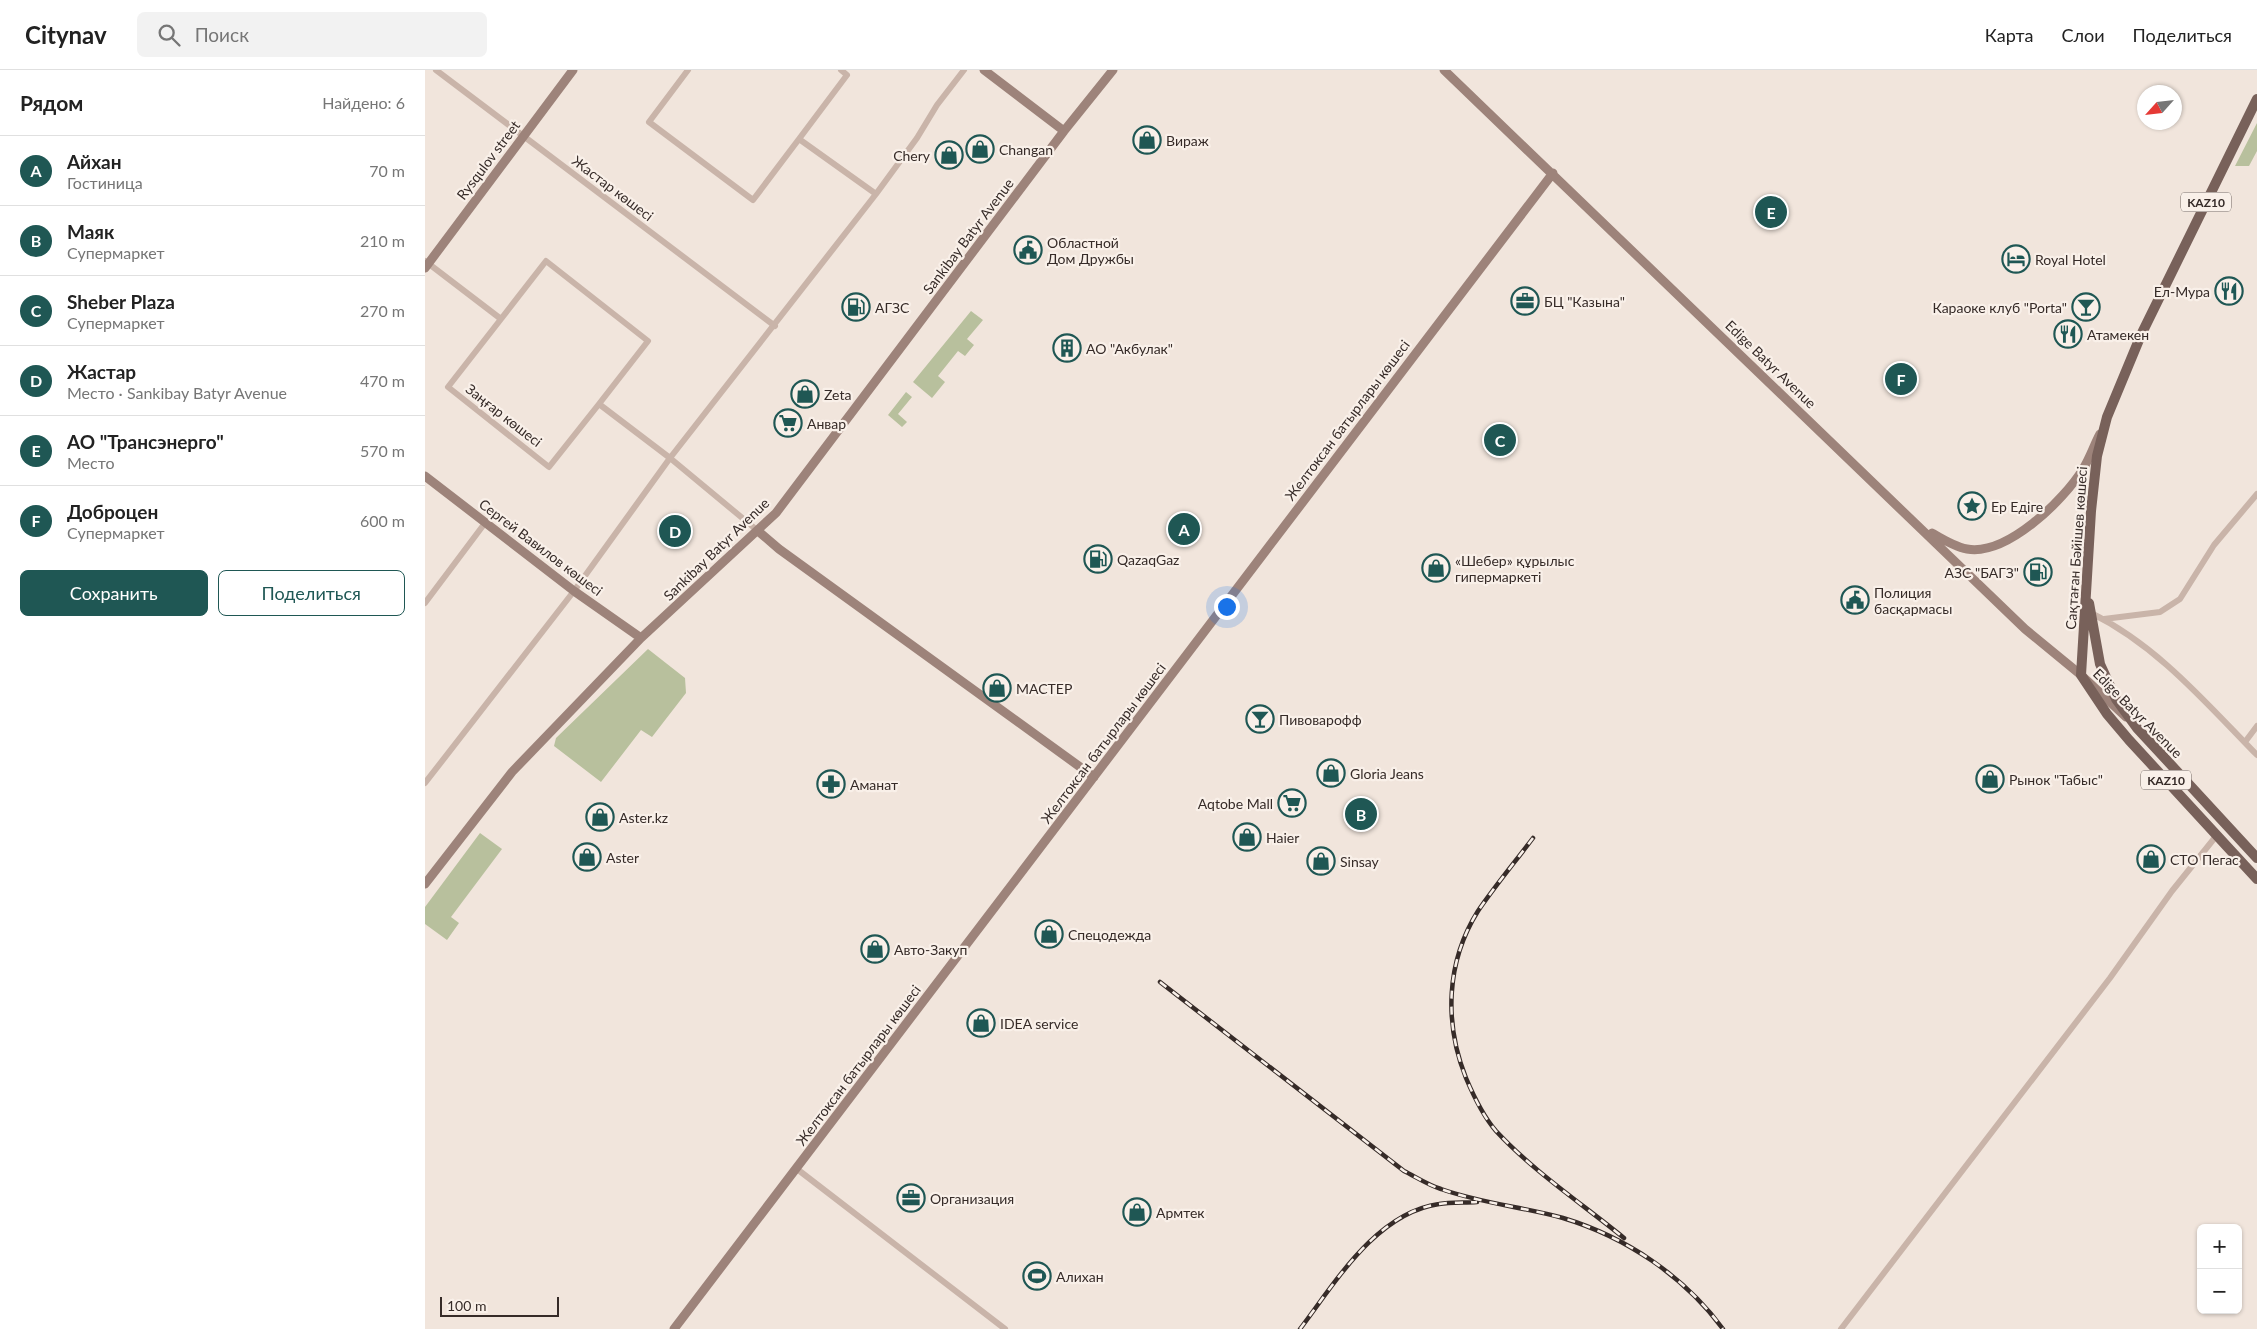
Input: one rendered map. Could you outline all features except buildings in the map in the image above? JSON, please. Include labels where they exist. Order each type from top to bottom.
[{"type":"main road","name":"Сақтаған Бәйішев көшесі","points":[[2081,675],[2091,512],[2097,456],[2107,417],[2141,335],[2257,99]]},
{"type":"main road","name":"KAZ10","points":[[2086,583],[2094,641],[2103,673],[2116,699],[2137,728]]},
{"type":"main road","name":"Edige Batyr Avenue","points":[[2081,675],[2117,726],[2257,879]]},
{"type":"main road","name":"Edige Batyr Avenue","points":[[2137,728],[2257,858]]},
{"type":"street","name":"Жастар көшесі","points":[[436,70],[775,326]]},
{"type":"street","name":"Rysqulov street","points":[[426,264],[573,70]]},
{"type":"street","points":[[687,70],[649,122],[753,200],[847,75],[841,70]]},
{"type":"street","points":[[425,783],[574,591],[670,458],[775,326],[876,194],[917,138],[937,105],[964,70]]},
{"type":"street","points":[[984,70],[1064,131]]},
{"type":"street","name":"Sankibay Batyr Avenue","points":[[425,884],[512,772],[641,638],[776,513],[1064,131],[1113,70]]},
{"type":"street","name":"Edige Batyr Avenue","points":[[1444,70],[1916,522],[2025,629],[2081,675],[2137,728]]},
{"type":"street","points":[[799,139],[876,194]]},
{"type":"street","name":"Желтоксан батырлары көшесі","points":[[674,1329],[1553,173]]},
{"type":"street","name":"Заңғар көшесі","points":[[547,261],[648,341],[599,404],[549,467],[448,387],[547,261]]},
{"type":"street","points":[[426,264],[501,319]]},
{"type":"street","points":[[599,404],[670,458],[779,549],[1094,777]]},
{"type":"street","points":[[1916,522],[1943,539],[1967,549],[1987,548],[2017,534],[2049,510],[2065,493],[2083,469],[2107,417]]},
{"type":"street","name":"Сергей Вавилов көшесі","points":[[425,476],[574,591],[641,638]]},
{"type":"street","points":[[2104,620],[2159,612],[2180,600],[2214,545],[2257,494]]},
{"type":"street","points":[[425,603],[485,522]]},
{"type":"street","points":[[2091,613],[2166,663],[2257,755]]},
{"type":"street","points":[[2245,742],[2257,726]]},
{"type":"street","points":[[1841,1329],[2110,978],[2172,890],[2217,835]]},
{"type":"street","points":[[797,1168],[1005,1329]]},
{"type":"green space","points":[[2257,123],[2257,151],[2249,166],[2235,166]]},
{"type":"green space","points":[[971,311],[983,320],[967,339],[974,345],[965,356],[958,351],[938,376],[945,382],[932,398],[913,382]]},
{"type":"green space","points":[[906,392],[912,397],[898,414],[907,422],[902,427],[888,415]]},
{"type":"green space","points":[[648,649],[685,678],[686,693],[652,737],[641,730],[601,782],[554,746],[556,738]]},
{"type":"green space","points":[[480,833],[502,849],[451,917],[459,923],[447,940],[425,924],[425,907]]},
{"type":"railway","points":[[1533,838],[1478,911],[1467,931],[1454,972],[1452,993],[1454,1036],[1466,1078],[1487,1119],[1496,1131],[1541,1173],[1624,1238]]},
{"type":"railway","points":[[1160,982],[1404,1171],[1431,1185],[1456,1194],[1563,1218],[1609,1236],[1631,1247],[1672,1276],[1708,1310],[1723,1329]]},
{"type":"railway","points":[[1300,1329],[1359,1253],[1377,1235],[1396,1221],[1416,1210],[1439,1204],[1477,1202]]},
{"type":"place","name":"Вираж","points":[[1147,140]]},
{"type":"place","name":"Changan","points":[[980,149]]},
{"type":"place","name":"Chery","points":[[949,155]]},
{"type":"place","name":"АО \"Трансэнерго\"","points":[[1771,212]]},
{"type":"place","name":"Областной Дом Дружбы","points":[[1028,250]]},
{"type":"place","name":"Royal Hotel","points":[[2016,259]]},
{"type":"place","name":"Ел-Мура","points":[[2229,291]]},
{"type":"place","name":"БЦ \"Казына\"","points":[[1525,301]]},
{"type":"place","name":"АГЗС","points":[[856,307]]},
{"type":"place","name":"Караоке клуб \"Porta\"","points":[[2086,307]]},
{"type":"place","name":"Атамекен","points":[[2068,334]]},
{"type":"place","name":"АО \"Акбулак\"","points":[[1067,348]]},
{"type":"place","name":"Доброцен","points":[[1901,379]]},
{"type":"place","name":"Zeta","points":[[805,394]]},
{"type":"place","name":"Анвар","points":[[788,423]]},
{"type":"place","name":"Sheber Plaza","points":[[1500,440]]},
{"type":"place","name":"Ер Едіге","points":[[1972,506]]},
{"type":"place","name":"Айхан","points":[[1184,529]]},
{"type":"place","name":"Жастар","points":[[675,531]]},
{"type":"place","name":"QazaqGaz","points":[[1098,559]]},
{"type":"place","name":"«Шебер» құрылыс гипермаркеті","points":[[1436,568]]},
{"type":"place","name":"АЗС \"БАГЗ\"","points":[[2038,572]]},
{"type":"place","name":"Полиция басқармасы","points":[[1855,600]]},
{"type":"place","name":"МАСТЕР","points":[[997,688]]},
{"type":"place","name":"Пивоварофф","points":[[1260,719]]},
{"type":"place","name":"Gloria Jeans","points":[[1331,773]]},
{"type":"place","name":"Рынок \"Табыс\"","points":[[1990,779]]},
{"type":"place","name":"Аманат","points":[[831,784]]},
{"type":"place","name":"Aqtobe Mall","points":[[1292,803]]},
{"type":"place","name":"Маяк","points":[[1361,814]]},
{"type":"place","name":"Aster.kz","points":[[600,817]]},
{"type":"place","name":"Haier","points":[[1247,837]]},
{"type":"place","name":"Aster","points":[[587,857]]},
{"type":"place","name":"СТО Пегас","points":[[2151,859]]},
{"type":"place","name":"Sinsay","points":[[1321,861]]},
{"type":"place","name":"Спецодежда","points":[[1049,934]]},
{"type":"place","name":"Авто-Закуп","points":[[875,949]]},
{"type":"place","name":"IDEA service","points":[[981,1023]]},
{"type":"place","name":"Организация","points":[[911,1198]]},
{"type":"place","name":"Армтек","points":[[1137,1212]]},
{"type":"place","name":"Алихан","points":[[1037,1276]]}]
